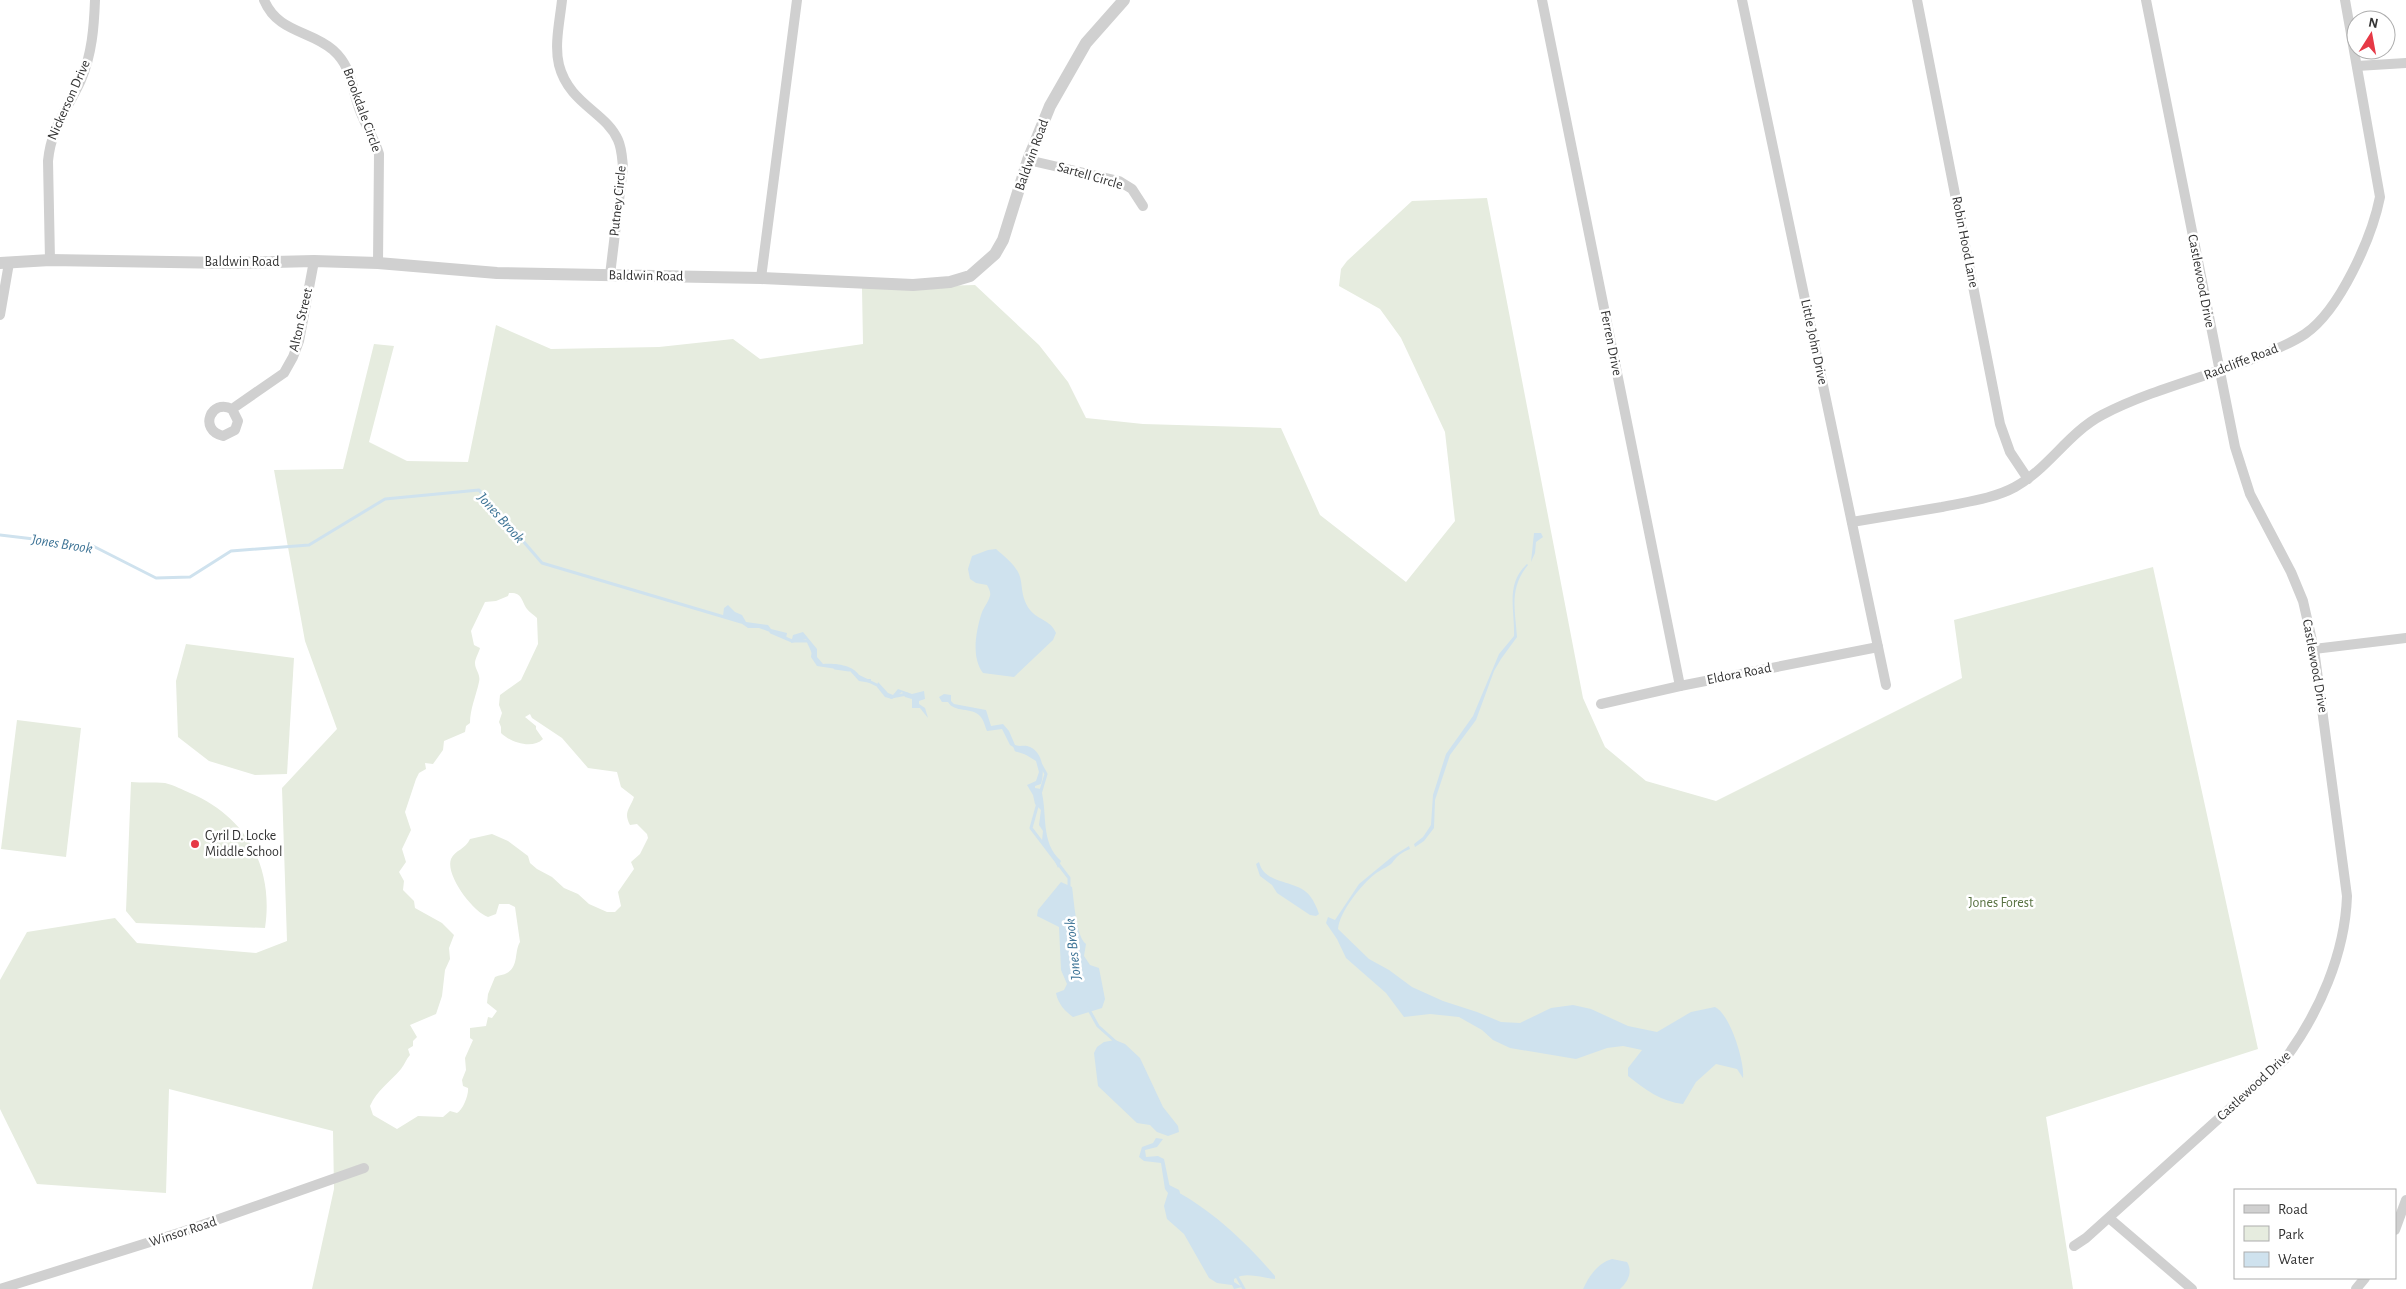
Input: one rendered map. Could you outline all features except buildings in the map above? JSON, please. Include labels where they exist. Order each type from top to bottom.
[{"type":"street","name":"Nickerson Drive","points":[[50,260],[49,145],[54,129],[87,64],[92,44],[95,0]]},
{"type":"street","name":"Brookdale Circle","points":[[264,0],[267,7],[282,23],[333,50],[344,62],[352,76],[358,105],[375,138],[379,154],[378,263]]},
{"type":"street","name":"Putney Circle","points":[[562,0],[557,51],[559,66],[571,91],[611,129],[618,139],[622,152],[623,166],[610,275]]},
{"type":"street","points":[[761,278],[797,0]]},
{"type":"street","name":"Baldwin Road","points":[[5,263],[50,260],[230,263],[314,261],[378,263],[497,273],[761,278],[921,285],[950,282],[970,276],[992,257],[1003,240],[1028,160],[1050,106],[1080,52],[1098,28],[1124,0]]},
{"type":"street","name":"Ferren Drive","points":[[1542,0],[1680,686]]},
{"type":"street","name":"Little John Drive","points":[[1742,0],[1886,685]]},
{"type":"street","name":"Robin Hood Lane","points":[[1917,0],[2000,424],[2010,452],[2028,479]]},
{"type":"street","name":"Castlewood Drive","points":[[2074,1246],[2109,1218],[2285,1059],[2313,1015],[2335,960],[2344,927],[2347,896],[2314,649],[2303,602],[2291,572],[2261,518],[2242,473],[2218,371],[2146,0]]},
{"type":"street","name":"Radcliffe Road","points":[[1852,522],[1987,497],[2014,488],[2028,479],[2074,434],[2101,415],[2276,349],[2306,333],[2332,306],[2365,246],[2377,214],[2380,197],[2345,0]]},
{"type":"street","points":[[2357,66],[2406,63]]},
{"type":"street","name":"Sartell Circle","points":[[1028,160],[1119,182],[1132,189],[1143,206]]},
{"type":"street","name":"Alton Street","points":[[232,410],[284,373],[293,357],[299,341],[314,261]]},
{"type":"street","points":[[0,315],[5,263]]},
{"type":"street","points":[[2314,649],[2406,638]]},
{"type":"street","name":"Eldora Road","points":[[1601,704],[1680,686],[1878,647]]},
{"type":"street","name":"Winsor Road","points":[[1,1285],[186,1231],[364,1168]]},
{"type":"street","points":[[2396,1227],[2406,1200]]},
{"type":"street","points":[[2109,1218],[2192,1289]]},
{"type":"street","points":[[2356,1289],[2364,1279]]},
{"type":"green space","name":"Jones Forest","points":[[1487,198],[1583,698],[1605,747],[1646,781],[1716,801],[1962,678],[1954,620],[2153,567],[2258,1049],[2046,1117],[2073,1289],[312,1289],[334,1189],[333,1131],[169,1089],[166,1193],[37,1184],[0,1109],[0,980],[27,932],[115,918],[137,943],[256,953],[287,941],[282,788],[337,729],[305,641],[274,470],[343,469],[374,344],[394,346],[369,442],[407,461],[468,462],[496,325],[551,349],[659,347],[733,339],[760,359],[863,344],[862,288],[975,285],[1039,345],[1068,382],[1086,418],[1143,424],[1281,428],[1320,515],[1406,582],[1455,521],[1445,432],[1401,338],[1380,309],[1339,286],[1341,269],[1347,261],[1412,201]],"holes":[[[509,593],[521,597],[528,610],[537,618],[538,644],[521,680],[500,695],[499,705],[502,713],[499,722],[501,733],[521,744],[533,744],[543,739],[536,726],[525,717],[530,714],[532,718],[562,738],[588,768],[617,772],[621,787],[634,797],[627,814],[628,821],[630,825],[637,824],[647,834],[648,838],[640,854],[631,862],[634,869],[618,892],[621,906],[615,912],[607,912],[589,904],[578,894],[564,888],[552,877],[537,869],[530,863],[528,856],[508,841],[492,834],[470,839],[466,845],[455,853],[451,859],[452,874],[468,901],[488,917],[496,914],[499,904],[509,904],[515,907],[520,942],[513,967],[507,973],[495,977],[488,994],[487,1003],[497,1011],[492,1018],[488,1017],[486,1026],[470,1028],[470,1038],[473,1040],[465,1058],[466,1070],[462,1080],[463,1086],[468,1088],[468,1091],[461,1109],[457,1113],[450,1111],[443,1117],[418,1116],[397,1129],[373,1115],[370,1106],[376,1095],[401,1069],[410,1055],[408,1049],[413,1046],[413,1041],[417,1037],[410,1025],[436,1014],[442,996],[445,970],[450,959],[449,948],[454,935],[442,923],[415,908],[414,901],[403,890],[404,881],[399,872],[406,862],[402,849],[411,830],[405,812],[416,779],[419,773],[426,769],[425,763],[433,764],[443,750],[444,741],[465,732],[466,726],[470,723],[478,687],[479,674],[475,663],[480,648],[474,645],[471,631],[485,602],[496,601],[508,596]]]},
{"type":"green space","points":[[186,644],[294,658],[287,774],[255,775],[209,761],[178,737],[176,681]]},
{"type":"green space","points":[[17,720],[81,728],[66,857],[1,849]]},
{"type":"green space","points":[[131,782],[165,783],[178,788],[210,803],[241,830],[252,847],[260,865],[265,885],[267,906],[265,928],[136,923],[126,911]]},
{"type":"water","points":[[1534,533],[1541,533],[1543,537],[1536,542],[1535,553],[1531,562]]},
{"type":"water","points":[[996,549],[1018,572],[1024,599],[1030,610],[1051,625],[1056,633],[1053,640],[1014,677],[983,673],[977,660],[976,637],[982,612],[989,599],[990,590],[987,585],[976,583],[970,579],[968,569],[972,556]]},
{"type":"water","points":[[1527,564],[1518,582],[1516,591],[1517,637],[1494,671],[1476,720],[1450,755],[1435,800],[1434,828],[1424,841],[1415,847],[1414,844],[1423,837],[1431,825],[1433,795],[1446,754],[1473,716],[1499,654],[1514,636],[1513,589],[1520,572]]},
{"type":"water","points":[[728,605],[735,612],[742,615],[746,622],[768,625],[771,629],[787,633],[786,638],[759,628],[748,628],[738,621],[723,616],[724,608]]},
{"type":"water","points":[[803,632],[817,649],[817,657],[823,664],[845,666],[855,671],[861,679],[871,679],[871,683],[859,681],[850,671],[817,666],[811,657],[812,649],[806,639],[791,643],[793,635]]},
{"type":"water","points":[[878,682],[888,693],[893,695],[898,689],[912,694],[924,691],[925,699],[919,701],[919,704],[925,708],[928,718],[920,708],[912,708],[912,699],[905,697],[902,692],[892,699],[885,697],[877,687]]},
{"type":"water","points":[[944,694],[951,695],[951,701],[954,704],[986,710],[991,726],[1003,724],[1009,731],[1015,745],[1032,748],[1040,756],[1043,773],[1041,784],[1035,786],[1035,788],[1041,789],[1047,837],[1054,854],[1061,861],[1058,868],[1042,841],[1043,831],[1039,825],[1041,810],[1035,804],[1033,795],[1027,785],[1036,781],[1039,772],[1036,761],[1010,745],[1002,729],[987,731],[977,713],[954,708],[948,702],[942,702],[939,697]]},
{"type":"water","points":[[1409,846],[1410,849],[1400,854],[1364,884],[1352,899],[1339,922],[1338,929],[1369,959],[1389,970],[1412,987],[1443,1001],[1501,1022],[1520,1023],[1551,1008],[1573,1005],[1591,1009],[1628,1026],[1657,1032],[1691,1012],[1715,1007],[1721,1011],[1731,1028],[1742,1061],[1743,1078],[1737,1069],[1716,1064],[1696,1082],[1683,1104],[1675,1103],[1640,1086],[1628,1076],[1628,1068],[1642,1050],[1623,1046],[1607,1048],[1576,1059],[1510,1048],[1493,1040],[1482,1030],[1459,1017],[1430,1014],[1404,1017],[1386,993],[1346,958],[1337,939],[1326,923],[1328,917],[1335,920],[1359,884],[1393,856]]},
{"type":"water","points":[[1259,862],[1262,870],[1274,879],[1297,887],[1310,896],[1319,914],[1316,916],[1310,915],[1277,893],[1272,885],[1260,876],[1256,864]]},
{"type":"water","points":[[1061,882],[1072,887],[1078,926],[1086,944],[1084,956],[1090,965],[1099,968],[1105,999],[1102,1008],[1073,1017],[1062,1007],[1056,993],[1064,990],[1067,984],[1061,970],[1059,927],[1037,916],[1038,910]]},
{"type":"water","points":[[1115,1040],[1125,1044],[1140,1058],[1163,1107],[1178,1126],[1179,1132],[1168,1136],[1157,1132],[1150,1125],[1137,1123],[1098,1086],[1094,1053],[1097,1047],[1104,1042]]},
{"type":"water","points":[[1156,1138],[1163,1139],[1157,1147],[1145,1150],[1146,1157],[1158,1156],[1164,1159],[1170,1188],[1199,1205],[1240,1238],[1264,1263],[1275,1276],[1275,1279],[1244,1275],[1234,1279],[1234,1282],[1242,1287],[1234,1289],[1232,1285],[1217,1283],[1209,1278],[1184,1234],[1167,1219],[1164,1206],[1168,1193],[1165,1189],[1161,1163],[1144,1161],[1139,1157],[1142,1147],[1153,1143]]},
{"type":"water","points":[[1612,1259],[1627,1262],[1629,1266],[1629,1277],[1623,1286],[1620,1289],[1583,1289],[1595,1271],[1602,1264]]},
{"type":"waterway","name":"Jones Brook","points":[[0,535],[93,546],[156,578],[190,577],[231,551],[309,545],[385,499],[479,490],[542,563],[741,622]]},
{"type":"waterway","name":"Jones Brook","points":[[771,632],[792,641],[808,641],[814,654]]},
{"type":"waterway","name":"Jones Brook","points":[[835,668],[849,670]]},
{"type":"waterway","name":"Jones Brook","points":[[858,676],[879,686]]},
{"type":"waterway","name":"Jones Brook","points":[[891,697],[907,694]]},
{"type":"waterway","name":"Jones Brook","points":[[1015,747],[1016,750],[1026,753]]},
{"type":"waterway","name":"Jones Brook","points":[[1040,794],[1046,774],[1041,765]]},
{"type":"waterway","name":"Jones Brook","points":[[1038,803],[1031,828],[1069,878],[1069,888]]},
{"type":"waterway","name":"Jones Brook","points":[[1088,1008],[1098,1026],[1117,1043]]},
{"type":"waterway","name":"Jones Brook","points":[[1168,1186],[1178,1191],[1179,1196]]},
{"type":"waterway","name":"Jones Brook","points":[[1236,1275],[1244,1289]]},
{"type":"place","name":"Cyril D. Locke Middle School","points":[[195,844]]}]
